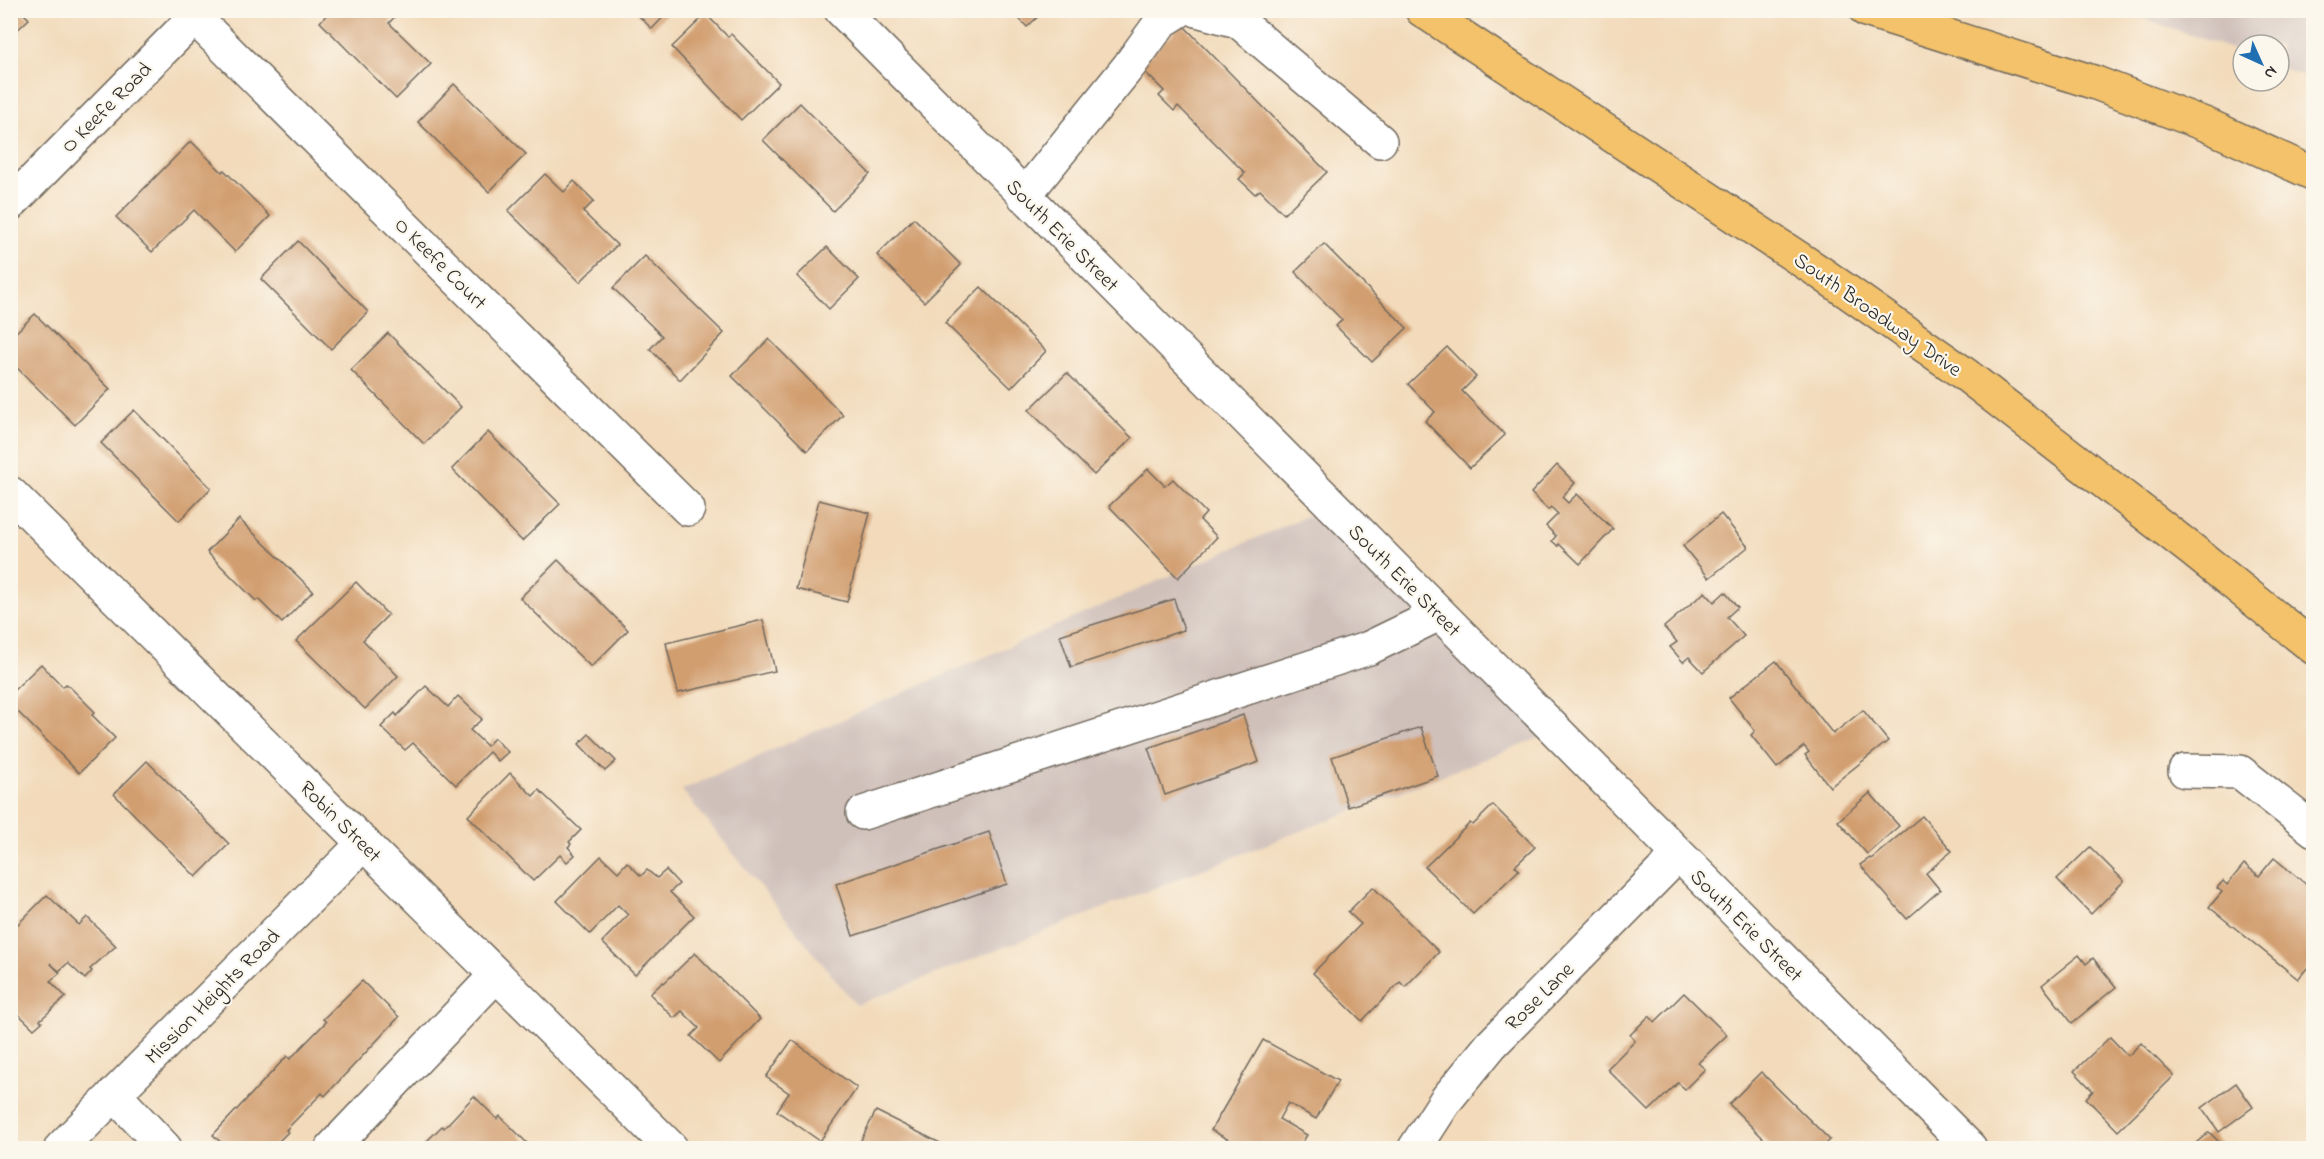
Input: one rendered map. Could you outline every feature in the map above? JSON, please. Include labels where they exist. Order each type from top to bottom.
[{"type":"main road","name":"South Broadway Drive","points":[[1422,10],[1821,273],[1956,368],[2193,550],[2313,648]]},
{"type":"main road","points":[[1866,10],[2096,83],[2207,125],[2313,174]]},
{"type":"street","points":[[1024,196],[1129,66],[1161,22],[1180,10]]},
{"type":"street","points":[[1197,10],[1239,21],[1380,141]]},
{"type":"street","name":"O Keefe Road","points":[[10,204],[194,13]]},
{"type":"street","name":"O Keefe Court","points":[[194,13],[688,509]]},
{"type":"street","name":"South Erie Street","points":[[854,15],[1024,196],[1970,1149]]},
{"type":"street","name":"Robin Street","points":[[10,493],[671,1149]]},
{"type":"street","points":[[863,813],[1369,648],[1439,614]]},
{"type":"street","points":[[2185,771],[2240,772],[2313,830]]},
{"type":"street","name":"Mission Heights Road","points":[[61,1149],[363,843]]},
{"type":"street","name":"Rose Lane","points":[[1414,1149],[1446,1100],[1491,1045],[1678,855]]},
{"type":"street","points":[[332,1149],[496,975]]},
{"type":"street","points":[[114,1094],[165,1149]]},
{"type":"shaded area","points":[[2122,11],[2313,11],[2313,80],[2291,72],[2291,33],[2231,33],[2231,49]]},
{"type":"shaded area","points":[[1331,505],[1556,731],[856,1005],[682,790]]},
{"type":"building","points":[[10,10],[20,10],[29,19],[10,37]]},
{"type":"building","points":[[331,10],[401,10],[389,23],[431,64],[396,99],[320,22]]},
{"type":"building","points":[[633,10],[670,10],[652,29]]},
{"type":"building","points":[[1011,10],[1045,10],[1027,27]]},
{"type":"building","points":[[706,14],[728,37],[731,34],[779,83],[741,120],[672,47]]},
{"type":"building","points":[[1182,24],[1327,172],[1284,214],[1260,190],[1255,194],[1239,179],[1245,173],[1178,106],[1174,111],[1159,96],[1164,91],[1139,66]]},
{"type":"building","points":[[454,84],[526,154],[489,192],[418,122]]},
{"type":"building","points":[[800,103],[870,174],[833,211],[763,140]]},
{"type":"building","points":[[191,141],[270,216],[235,252],[194,210],[152,252],[116,217]]},
{"type":"building","points":[[545,174],[564,192],[574,181],[594,201],[583,212],[617,245],[580,282],[508,211]]},
{"type":"building","points":[[914,218],[961,265],[924,302],[877,255]]},
{"type":"building","points":[[298,241],[368,312],[331,349],[261,279]]},
{"type":"building","points":[[1324,244],[1407,328],[1372,362],[1336,326],[1342,320],[1295,272]]},
{"type":"building","points":[[827,247],[859,279],[829,309],[797,276]]},
{"type":"building","points":[[645,256],[724,333],[680,380],[650,349],[662,336],[613,288]]},
{"type":"building","points":[[981,287],[1046,351],[1011,388],[945,323]]},
{"type":"building","points":[[35,314],[110,389],[75,425],[10,361],[10,338]]},
{"type":"building","points":[[388,333],[461,407],[424,444],[351,370]]},
{"type":"building","points":[[769,339],[843,415],[807,451],[732,376]]},
{"type":"building","points":[[1447,347],[1476,377],[1462,391],[1505,435],[1470,468],[1425,421],[1435,412],[1408,384]]},
{"type":"building","points":[[1067,373],[1132,438],[1094,475],[1029,410]]},
{"type":"building","points":[[134,410],[211,488],[179,521],[101,443]]},
{"type":"building","points":[[488,432],[560,504],[522,541],[452,469]]},
{"type":"building","points":[[1557,465],[1575,483],[1562,497],[1568,503],[1577,494],[1613,529],[1580,564],[1559,544],[1558,546],[1552,541],[1556,536],[1546,526],[1558,514],[1551,507],[1548,510],[1531,493]]},
{"type":"building","points":[[1148,469],[1165,486],[1173,479],[1206,513],[1200,520],[1217,537],[1178,578],[1109,506]]},
{"type":"building","points":[[819,500],[870,513],[847,602],[796,589]]},
{"type":"building","points":[[1721,514],[1748,547],[1709,578],[1683,546]]},
{"type":"building","points":[[239,519],[313,591],[282,623],[258,599],[256,601],[207,552]]},
{"type":"building","points":[[558,560],[628,630],[591,667],[520,598]]},
{"type":"building","points":[[356,582],[388,615],[363,640],[398,676],[365,709],[296,641]]},
{"type":"building","points":[[1705,592],[1714,602],[1725,592],[1738,607],[1727,617],[1744,636],[1703,672],[1689,657],[1683,662],[1670,647],[1677,642],[1664,627]]},
{"type":"building","points":[[1174,599],[1184,630],[1071,667],[1060,635]]},
{"type":"building","points":[[763,620],[775,671],[678,693],[666,643]]},
{"type":"building","points":[[1776,661],[1833,734],[1863,710],[1888,741],[1830,787],[1805,755],[1809,752],[1804,746],[1777,768],[1751,735],[1755,731],[1729,698]]},
{"type":"building","points":[[41,664],[63,687],[68,685],[95,712],[92,715],[115,738],[79,773],[10,704],[10,694]]},
{"type":"building","points":[[426,686],[448,707],[458,696],[482,719],[470,730],[487,746],[494,738],[508,752],[498,761],[489,752],[456,785],[413,743],[405,750],[381,727],[395,713],[397,716]]},
{"type":"building","points":[[1243,715],[1259,762],[1165,795],[1148,748]]},
{"type":"building","points":[[1421,727],[1438,776],[1348,807],[1332,757]]},
{"type":"building","points":[[589,734],[616,761],[605,771],[579,744]]},
{"type":"building","points":[[147,761],[229,844],[196,877],[114,794]]},
{"type":"building","points":[[510,773],[533,796],[539,790],[581,830],[569,842],[571,844],[568,847],[575,855],[567,862],[560,855],[533,881],[468,816]]},
{"type":"building","points":[[1870,793],[1899,826],[1867,854],[1838,821]]},
{"type":"building","points":[[1493,805],[1535,847],[1515,866],[1519,870],[1473,914],[1425,867],[1470,823],[1473,825]]},
{"type":"building","points":[[1922,816],[1952,851],[1926,873],[1940,890],[1907,919],[1860,865],[1871,859]]},
{"type":"building","points":[[989,832],[1007,884],[853,936],[836,884]]},
{"type":"building","points":[[2090,847],[2124,881],[2091,914],[2057,879]]},
{"type":"building","points":[[601,856],[618,872],[627,862],[641,876],[647,870],[657,878],[666,870],[679,884],[670,892],[694,916],[635,975],[602,942],[628,915],[618,905],[590,934],[557,901]]},
{"type":"building","points":[[2274,858],[2314,891],[2314,960],[2298,979],[2209,907],[2222,892],[2217,888],[2223,881],[2227,885],[2244,864],[2259,876]]},
{"type":"building","points":[[1373,887],[1439,952],[1405,987],[1400,982],[1362,1021],[1313,973],[1361,924],[1348,912]]},
{"type":"building","points":[[47,895],[79,925],[87,917],[116,946],[90,969],[92,971],[85,979],[68,963],[59,971],[50,963],[60,973],[50,981],[66,997],[40,1020],[42,1022],[34,1029],[10,1006],[10,994],[13,992],[10,990],[10,932]]},
{"type":"building","points":[[695,953],[760,1019],[719,1063],[691,1036],[699,1028],[682,1011],[674,1018],[650,994]]},
{"type":"building","points":[[2079,955],[2086,964],[2093,958],[2116,987],[2072,1023],[2042,985]]},
{"type":"building","points":[[362,981],[399,1017],[325,1096],[322,1093],[286,1130],[288,1132],[272,1148],[227,1148],[213,1135],[287,1056],[290,1059],[326,1022],[323,1019]]},
{"type":"building","points":[[1684,993],[1727,1035],[1698,1063],[1705,1069],[1685,1089],[1678,1083],[1649,1111],[1607,1069],[1635,1041],[1630,1035],[1649,1016],[1655,1022]]},
{"type":"building","points":[[2110,1037],[2128,1056],[2141,1043],[2174,1076],[2118,1131],[2086,1098],[2093,1091],[2074,1071]]},
{"type":"building","points":[[792,1040],[857,1088],[820,1141],[777,1111],[789,1093],[766,1077]]},
{"type":"building","points":[[1263,1040],[1338,1081],[1316,1119],[1288,1103],[1279,1119],[1307,1135],[1299,1148],[1243,1148],[1211,1130]]},
{"type":"building","points":[[1761,1072],[1830,1140],[1822,1148],[1773,1148],[1729,1104]]},
{"type":"building","points":[[2236,1083],[2253,1107],[2219,1132],[2202,1108]]},
{"type":"building","points":[[474,1096],[497,1119],[500,1116],[528,1144],[525,1147],[527,1148],[421,1147],[442,1126],[444,1128]]},
{"type":"building","points":[[876,1111],[950,1148],[857,1148]]},
{"type":"building","points":[[2209,1132],[2225,1148],[2190,1148]]}]
